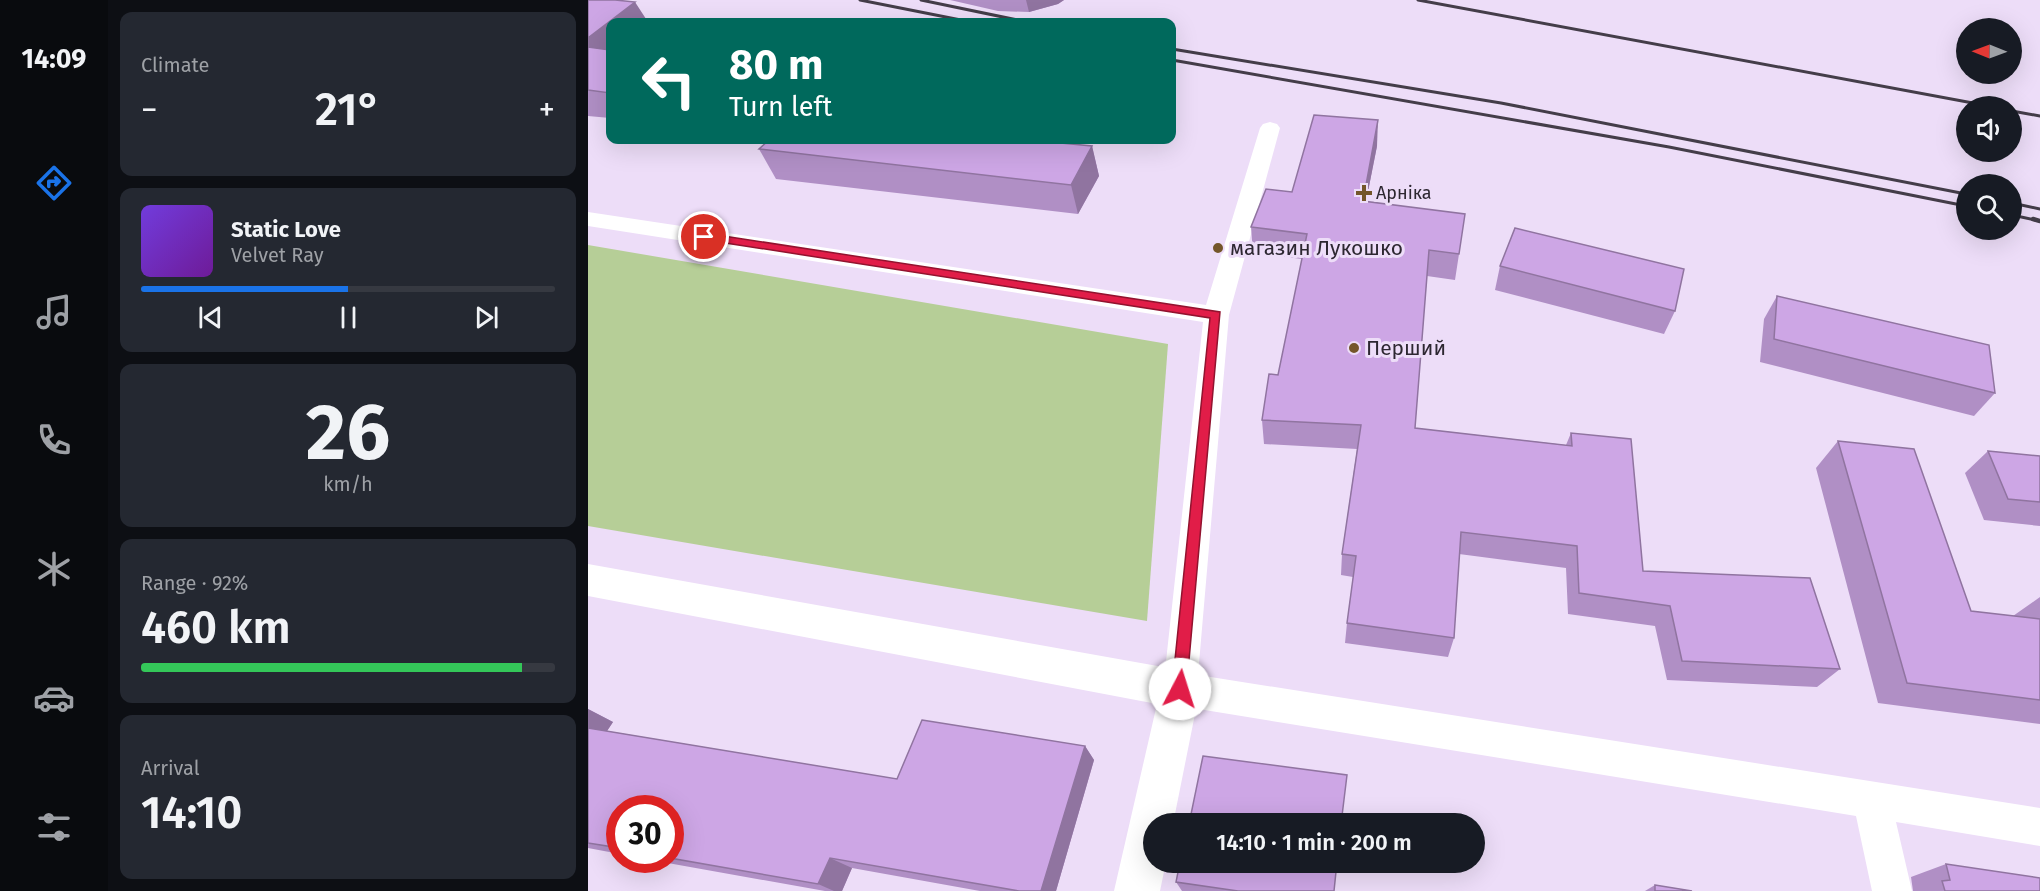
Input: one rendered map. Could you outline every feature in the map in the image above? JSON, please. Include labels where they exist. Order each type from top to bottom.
[{"type":"street","points":[[1137,891],[1180,689],[1216,315],[1270,128]]},
{"type":"street","points":[[588,219],[1216,315]]},
{"type":"street","points":[[588,580],[1180,689],[2040,826]]},
{"type":"street","points":[[1872,801],[1892,891]]},
{"type":"green space","points":[[588,245],[1168,344],[1147,621],[588,526]]},
{"type":"building","points":[[588,0],[635,2],[614,18],[606,18],[606,24],[588,38]]},
{"type":"building","points":[[588,47],[606,49],[606,92],[588,90]]},
{"type":"building","points":[[1314,115],[1378,120],[1363,201],[1465,214],[1459,254],[1429,250],[1415,428],[1572,446],[1571,433],[1631,439],[1643,571],[1810,578],[1840,669],[1682,661],[1670,606],[1579,593],[1577,546],[1461,532],[1454,638],[1347,623],[1356,556],[1342,554],[1361,425],[1262,420],[1269,374],[1278,375],[1307,234],[1251,227],[1266,189],[1292,192]]},
{"type":"building","points":[[765,144],[1071,144],[1092,146],[1071,185],[759,149]]},
{"type":"building","points":[[1515,228],[1684,269],[1675,311],[1500,266]]},
{"type":"building","points":[[1777,296],[1989,345],[1995,393],[1774,339]]},
{"type":"building","points":[[1838,441],[1914,449],[1971,611],[2040,619],[2040,700],[1907,683]]},
{"type":"building","points":[[1988,451],[2040,456],[2040,502],[2008,499]]},
{"type":"building","points":[[922,720],[1085,746],[1041,891],[1019,891],[830,858],[818,884],[684,860],[684,795],[606,795],[606,846],[588,843],[588,728],[897,779]]},
{"type":"building","points":[[1203,756],[1347,775],[1342,813],[1191,813]]},
{"type":"building","points":[[1946,864],[2040,878],[2040,891],[1945,891],[1942,881],[1950,880]]},
{"type":"building","points":[[1178,873],[1336,873],[1334,891],[1238,891],[1176,882]]},
{"type":"building","points":[[1655,885],[1692,891],[1655,891]]},
{"type":"railway","points":[[860,0],[951,18]]},
{"type":"railway","points":[[921,0],[1008,18]]},
{"type":"railway","points":[[1418,0],[1956,100]]},
{"type":"railway","points":[[1176,50],[1501,103],[1956,192]]},
{"type":"railway","points":[[1176,61],[1669,147],[1956,204]]},
{"type":"railway","points":[[2022,113],[2040,116]]},
{"type":"railway","points":[[2022,205],[2040,209]]},
{"type":"railway","points":[[2022,217],[2040,221],[2033,219]]},
{"type":"place","name":"Арніка","points":[[1364,193]]},
{"type":"place","name":"магазин Лукошко","points":[[1218,248]]},
{"type":"place","name":"Перший","points":[[1354,348]]},
{"type":"route","points":[[704,237],[1216,315],[1180,689]]}]
